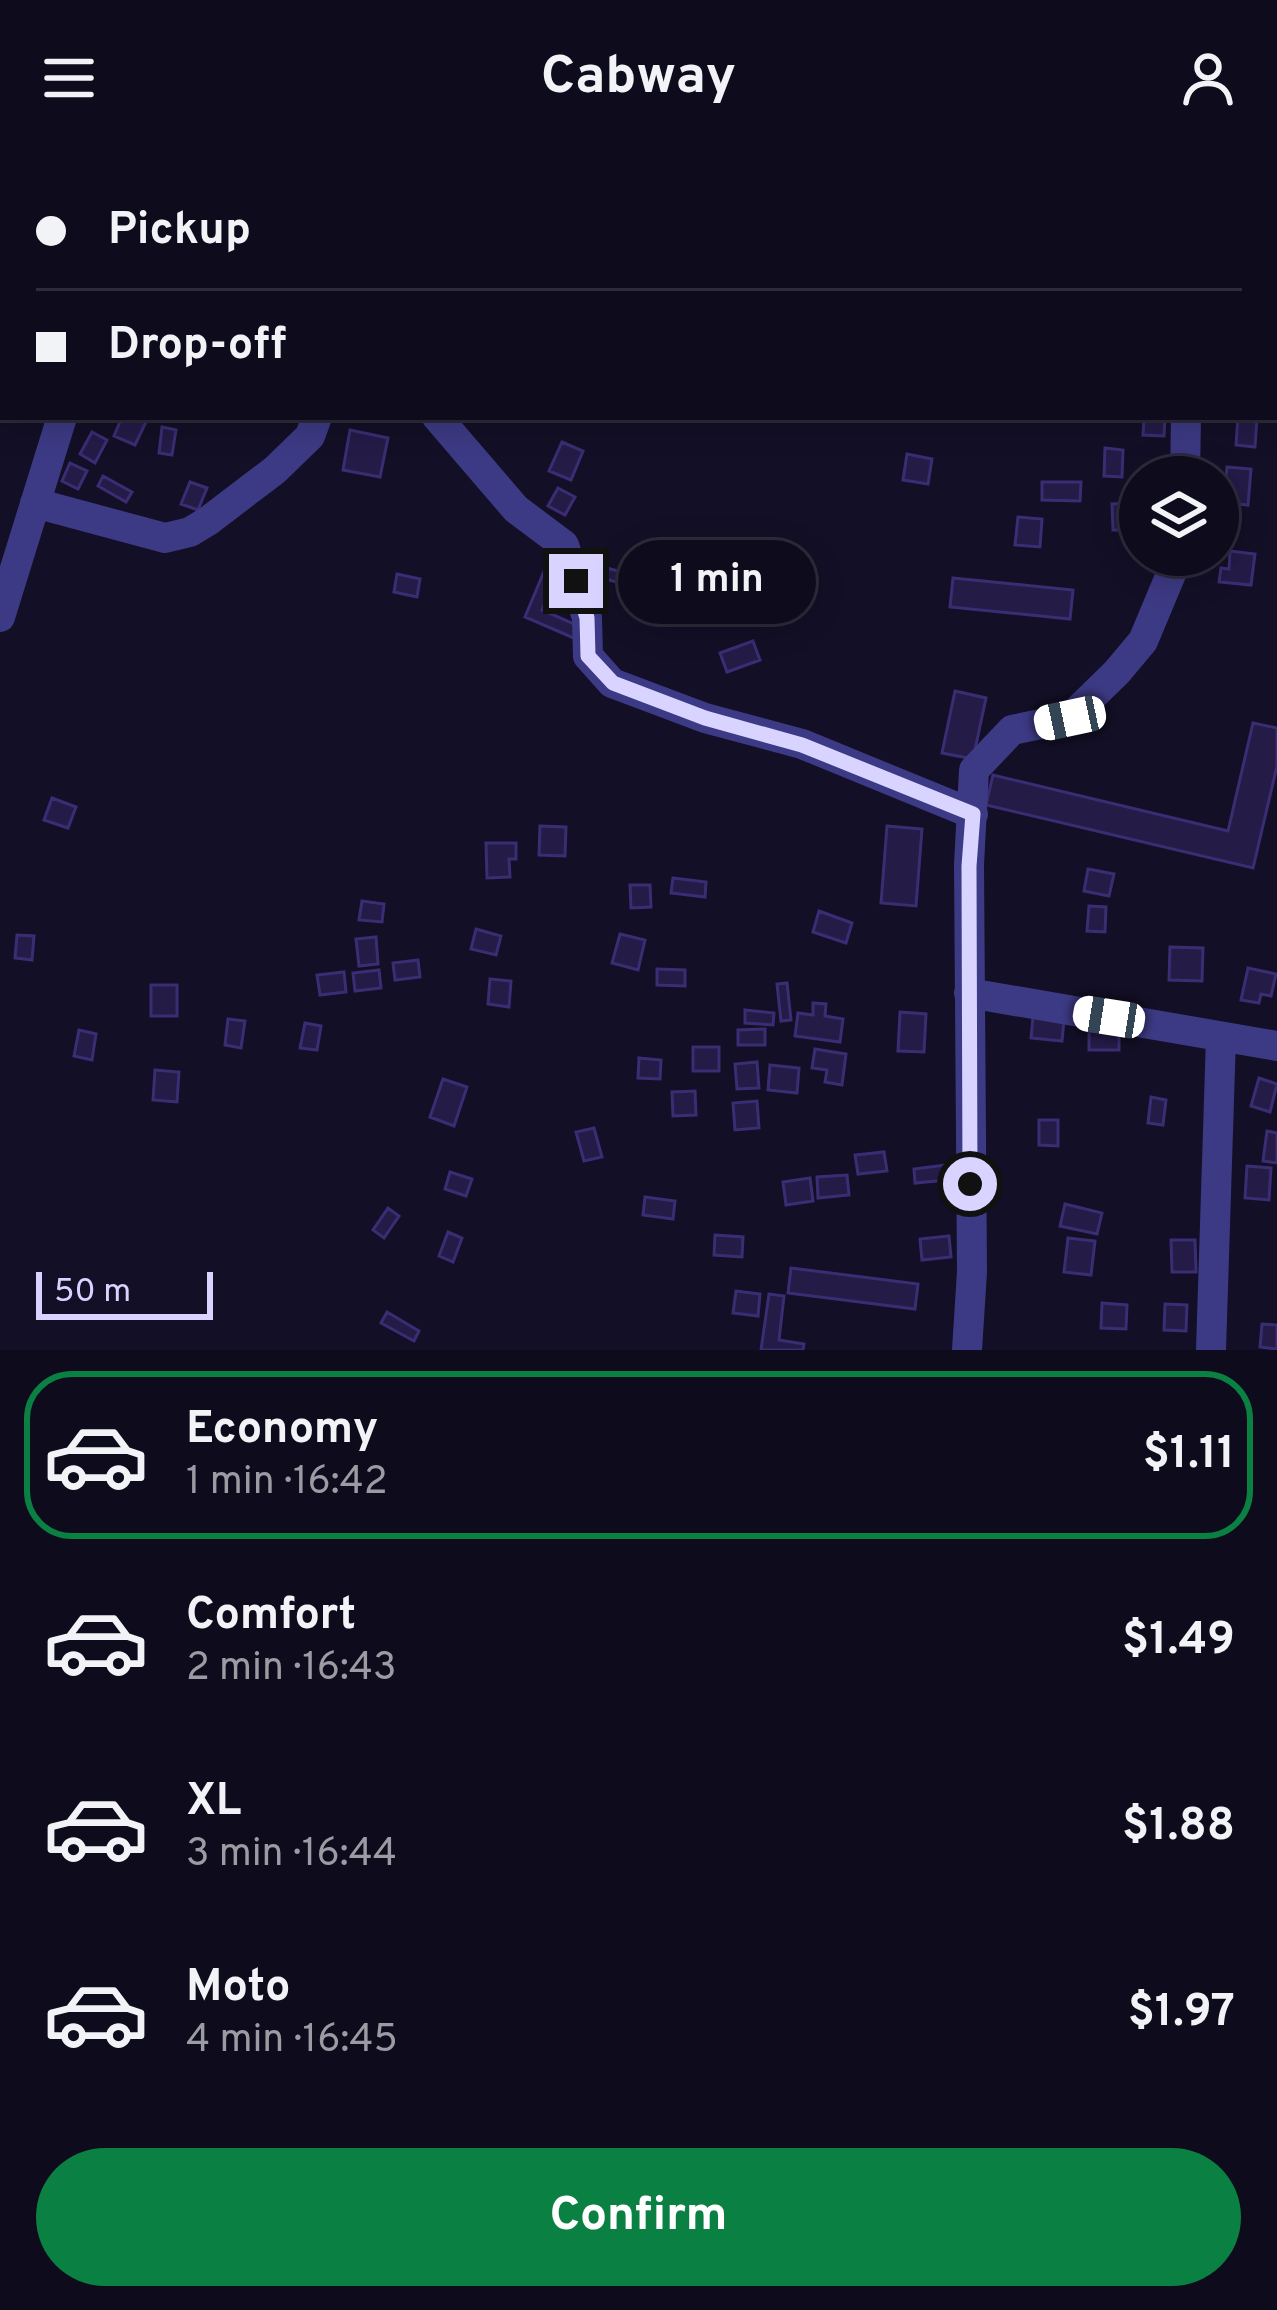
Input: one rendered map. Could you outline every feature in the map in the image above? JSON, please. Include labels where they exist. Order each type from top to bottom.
[{"type":"street","points":[[0,617],[61,420]]},
{"type":"street","points":[[35,503],[165,538],[190,532],[275,470],[310,436],[315,420]]},
{"type":"street","points":[[440,420],[516,509],[564,545],[587,618],[588,656],[613,683],[705,718],[802,745],[973,814]]},
{"type":"street","points":[[1185,456],[1186,420]]},
{"type":"street","points":[[967,1350],[972,1272],[969,866],[974,770],[1012,730],[1070,718],[1117,672],[1143,641],[1170,576]]},
{"type":"street","points":[[969,993],[1277,1046]]},
{"type":"street","points":[[1211,1350],[1221,1037]]},
{"type":"building","points":[[121,420],[146,422],[135,445],[114,436]]},
{"type":"building","points":[[1144,420],[1165,420],[1164,436],[1143,435]]},
{"type":"building","points":[[1238,420],[1257,420],[1255,447],[1236,445]]},
{"type":"building","points":[[162,427],[176,430],[172,455],[159,453]]},
{"type":"building","points":[[350,430],[388,438],[380,477],[343,470]]},
{"type":"building","points":[[92,432],[107,440],[95,463],[80,454]]},
{"type":"building","points":[[562,442],[583,451],[571,480],[549,471]]},
{"type":"building","points":[[1105,448],[1123,450],[1119,477],[1104,476]]},
{"type":"building","points":[[907,454],[932,459],[928,484],[903,480]]},
{"type":"building","points":[[70,463],[87,471],[78,489],[62,481]]},
{"type":"building","points":[[1239,468],[1251,469],[1248,505],[1239,504]]},
{"type":"building","points":[[103,476],[132,492],[126,502],[98,486]]},
{"type":"building","points":[[190,482],[207,488],[198,510],[181,504]]},
{"type":"building","points":[[1042,482],[1081,482],[1080,501],[1042,500]]},
{"type":"building","points":[[558,488],[575,497],[565,515],[548,506]]},
{"type":"building","points":[[1112,504],[1119,504],[1119,530],[1113,530]]},
{"type":"building","points":[[1018,517],[1042,519],[1040,547],[1015,545]]},
{"type":"building","points":[[1239,552],[1255,554],[1251,585],[1219,582],[1220,576],[1239,576]]},
{"type":"building","points":[[550,557],[562,563],[542,610],[581,627],[576,639],[525,617]]},
{"type":"building","points":[[578,560],[629,574],[626,585],[575,570]]},
{"type":"building","points":[[397,574],[420,579],[417,597],[394,592]]},
{"type":"building","points":[[953,578],[1073,590],[1070,619],[950,607]]},
{"type":"building","points":[[753,641],[760,660],[727,672],[720,653]]},
{"type":"building","points":[[955,691],[986,698],[973,759],[942,753]]},
{"type":"building","points":[[1253,723],[1277,728],[1277,766],[1253,868],[986,805],[993,775],[1228,831]]},
{"type":"building","points":[[52,798],[76,807],[68,828],[44,820]]},
{"type":"building","points":[[540,826],[566,827],[565,856],[539,855]]},
{"type":"building","points":[[887,826],[922,829],[916,906],[881,903]]},
{"type":"building","points":[[486,843],[516,843],[516,859],[509,859],[510,877],[487,878]]},
{"type":"building","points":[[1088,869],[1114,874],[1109,896],[1084,891]]},
{"type":"building","points":[[673,878],[706,882],[705,897],[671,893]]},
{"type":"building","points":[[630,885],[650,885],[651,907],[631,908]]},
{"type":"building","points":[[362,901],[384,904],[382,922],[359,920]]},
{"type":"building","points":[[1089,906],[1106,907],[1105,932],[1087,931]]},
{"type":"building","points":[[819,911],[852,923],[846,943],[813,932]]},
{"type":"building","points":[[476,929],[501,936],[496,955],[471,949]]},
{"type":"building","points":[[620,934],[645,940],[638,970],[612,963]]},
{"type":"building","points":[[17,935],[34,936],[32,960],[15,958]]},
{"type":"building","points":[[376,937],[378,964],[359,966],[356,939]]},
{"type":"building","points":[[1170,947],[1203,948],[1202,981],[1169,980]]},
{"type":"building","points":[[418,960],[420,977],[395,980],[393,963]]},
{"type":"building","points":[[1248,968],[1276,974],[1271,996],[1261,994],[1259,1003],[1241,1000]]},
{"type":"building","points":[[657,969],[685,970],[685,986],[657,985]]},
{"type":"building","points":[[379,970],[381,988],[355,991],[353,973]]},
{"type":"building","points":[[344,972],[346,992],[320,995],[317,975]]},
{"type":"building","points":[[490,979],[511,981],[509,1007],[488,1004]]},
{"type":"building","points":[[787,983],[791,1020],[781,1021],[777,984]]},
{"type":"building","points":[[151,985],[177,985],[177,1016],[151,1016]]},
{"type":"building","points":[[813,1003],[826,1004],[825,1016],[843,1019],[840,1042],[795,1036],[798,1013],[813,1015]]},
{"type":"building","points":[[745,1010],[774,1013],[773,1025],[745,1023]]},
{"type":"building","points":[[900,1012],[926,1014],[924,1052],[898,1051]]},
{"type":"building","points":[[1033,1017],[1064,1020],[1062,1041],[1031,1038]]},
{"type":"building","points":[[228,1019],[245,1021],[241,1048],[225,1045]]},
{"type":"building","points":[[305,1023],[321,1026],[317,1050],[300,1048]]},
{"type":"building","points":[[765,1029],[765,1045],[738,1045],[738,1030]]},
{"type":"building","points":[[79,1030],[96,1034],[92,1060],[74,1056]]},
{"type":"building","points":[[1089,1031],[1119,1032],[1119,1050],[1089,1050]]},
{"type":"building","points":[[693,1047],[719,1047],[719,1071],[693,1071]]},
{"type":"building","points":[[815,1049],[846,1054],[842,1085],[825,1082],[827,1070],[812,1068]]},
{"type":"building","points":[[639,1058],[661,1060],[660,1079],[638,1078]]},
{"type":"building","points":[[757,1062],[759,1088],[737,1089],[735,1064]]},
{"type":"building","points":[[770,1065],[799,1068],[797,1093],[768,1090]]},
{"type":"building","points":[[155,1070],[179,1072],[177,1102],[153,1100]]},
{"type":"building","points":[[1259,1078],[1277,1084],[1270,1112],[1251,1106]]},
{"type":"building","points":[[443,1079],[467,1087],[454,1126],[430,1117]]},
{"type":"building","points":[[695,1091],[696,1115],[673,1116],[672,1092]]},
{"type":"building","points":[[1151,1097],[1166,1100],[1163,1125],[1148,1123]]},
{"type":"building","points":[[757,1101],[759,1128],[735,1130],[733,1103]]},
{"type":"building","points":[[1039,1120],[1058,1120],[1058,1146],[1039,1145]]},
{"type":"building","points":[[594,1128],[602,1157],[584,1161],[576,1132]]},
{"type":"building","points":[[1267,1131],[1277,1133],[1277,1163],[1263,1161]]},
{"type":"building","points":[[884,1152],[887,1171],[858,1174],[855,1155]]},
{"type":"building","points":[[946,1165],[948,1180],[915,1183],[914,1169]]},
{"type":"building","points":[[1247,1166],[1271,1168],[1269,1200],[1245,1198]]},
{"type":"building","points":[[450,1172],[472,1179],[466,1196],[445,1189]]},
{"type":"building","points":[[847,1175],[849,1195],[818,1198],[817,1177]]},
{"type":"building","points":[[810,1178],[813,1201],[786,1205],[783,1182]]},
{"type":"building","points":[[645,1197],[675,1201],[673,1219],[643,1215]]},
{"type":"building","points":[[1065,1204],[1102,1213],[1097,1234],[1060,1226]]},
{"type":"building","points":[[388,1208],[399,1216],[384,1238],[373,1230]]},
{"type":"building","points":[[448,1232],[462,1238],[453,1262],[439,1256]]},
{"type":"building","points":[[715,1235],[743,1237],[742,1257],[714,1255]]},
{"type":"building","points":[[949,1236],[951,1257],[922,1260],[920,1239]]},
{"type":"building","points":[[1068,1238],[1095,1241],[1091,1275],[1064,1272]]},
{"type":"building","points":[[1171,1240],[1195,1240],[1196,1272],[1172,1272]]},
{"type":"building","points":[[791,1268],[918,1284],[915,1309],[788,1293]]},
{"type":"building","points":[[736,1291],[760,1294],[758,1316],[733,1313]]},
{"type":"building","points":[[769,1294],[784,1296],[779,1340],[804,1344],[803,1350],[761,1350]]},
{"type":"building","points":[[1102,1303],[1127,1305],[1126,1329],[1101,1328]]},
{"type":"building","points":[[1165,1304],[1187,1305],[1186,1331],[1164,1330]]},
{"type":"building","points":[[387,1312],[419,1331],[414,1341],[381,1323]]},
{"type":"building","points":[[1262,1324],[1277,1325],[1277,1349],[1260,1347]]},
{"type":"route","points":[[576,581],[587,618],[588,656],[613,683],[705,718],[802,745],[973,814],[970,1184]]}]
